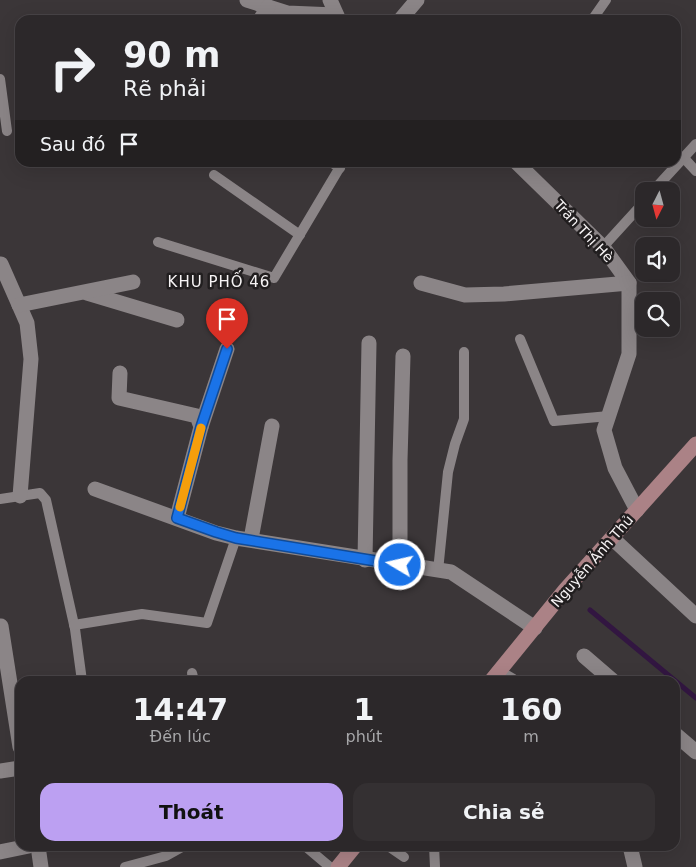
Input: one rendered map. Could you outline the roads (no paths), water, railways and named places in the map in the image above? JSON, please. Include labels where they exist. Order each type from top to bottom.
[{"type":"main road","name":"Nguyễn Ảnh Thủ","points":[[496,676],[565,590],[696,444]]},
{"type":"main road","points":[[338,867],[351,851]]},
{"type":"street","points":[[247,0],[264,14],[287,13],[307,15]]},
{"type":"street","points":[[330,0],[336,15]]},
{"type":"street","points":[[404,15],[417,0]]},
{"type":"street","name":"Trần Thị Hè","points":[[521,167],[603,247],[628,283]]},
{"type":"street","points":[[1,264],[27,323],[31,359],[20,496]]},
{"type":"street","points":[[19,305],[133,282]]},
{"type":"street","points":[[421,283],[465,295],[504,294],[628,283],[629,354],[604,430],[615,468],[637,510]]},
{"type":"street","points":[[84,292],[177,320]]},
{"type":"street","points":[[365,560],[369,343]]},
{"type":"street","points":[[177,518],[201,427],[227,349]]},
{"type":"street","points":[[400,565],[400,460],[403,356]]},
{"type":"street","points":[[120,373],[120,398],[197,416],[201,427]]},
{"type":"street","points":[[243,538],[272,426]]},
{"type":"street","points":[[96,489],[216,532],[365,560],[450,572],[534,628]]},
{"type":"street","points":[[612,538],[696,616]]},
{"type":"street","points":[[1,626],[15,715]]},
{"type":"street","points":[[584,656],[607,676]]},
{"type":"street","points":[[680,738],[696,752]]},
{"type":"street","points":[[0,771],[15,769]]},
{"type":"street","points":[[0,852],[15,849]]},
{"type":"street","points":[[39,851],[41,867]]},
{"type":"street","points":[[631,851],[635,867]]},
{"type":"lane","points":[[596,15],[606,0]]},
{"type":"lane","points":[[0,79],[7,131]]},
{"type":"lane","points":[[696,144],[683,158],[696,171]]},
{"type":"lane","points":[[158,242],[274,278],[300,235],[336,167]]},
{"type":"lane","points":[[661,182],[675,167]]},
{"type":"lane","points":[[214,175],[300,235]]},
{"type":"lane","points":[[603,247],[635,212]]},
{"type":"lane","points":[[520,339],[554,421],[609,416]]},
{"type":"lane","points":[[438,571],[448,472],[464,419],[464,352]]},
{"type":"lane","points":[[0,499],[40,493],[46,500],[74,625],[81,676]]},
{"type":"lane","points":[[74,625],[142,614],[207,622],[243,538]]},
{"type":"lane","points":[[125,867],[166,856],[175,851]]},
{"type":"lane","points":[[311,851],[330,867]]},
{"type":"lane","points":[[395,851],[404,857]]},
{"type":"lane","points":[[434,851],[435,867]]},
{"type":"waterway","points":[[590,610],[670,676]]},
{"type":"waterway","points":[[680,685],[696,698]]},
{"type":"district","name":"KHU PHỐ 46","points":[[219,282]]}]
